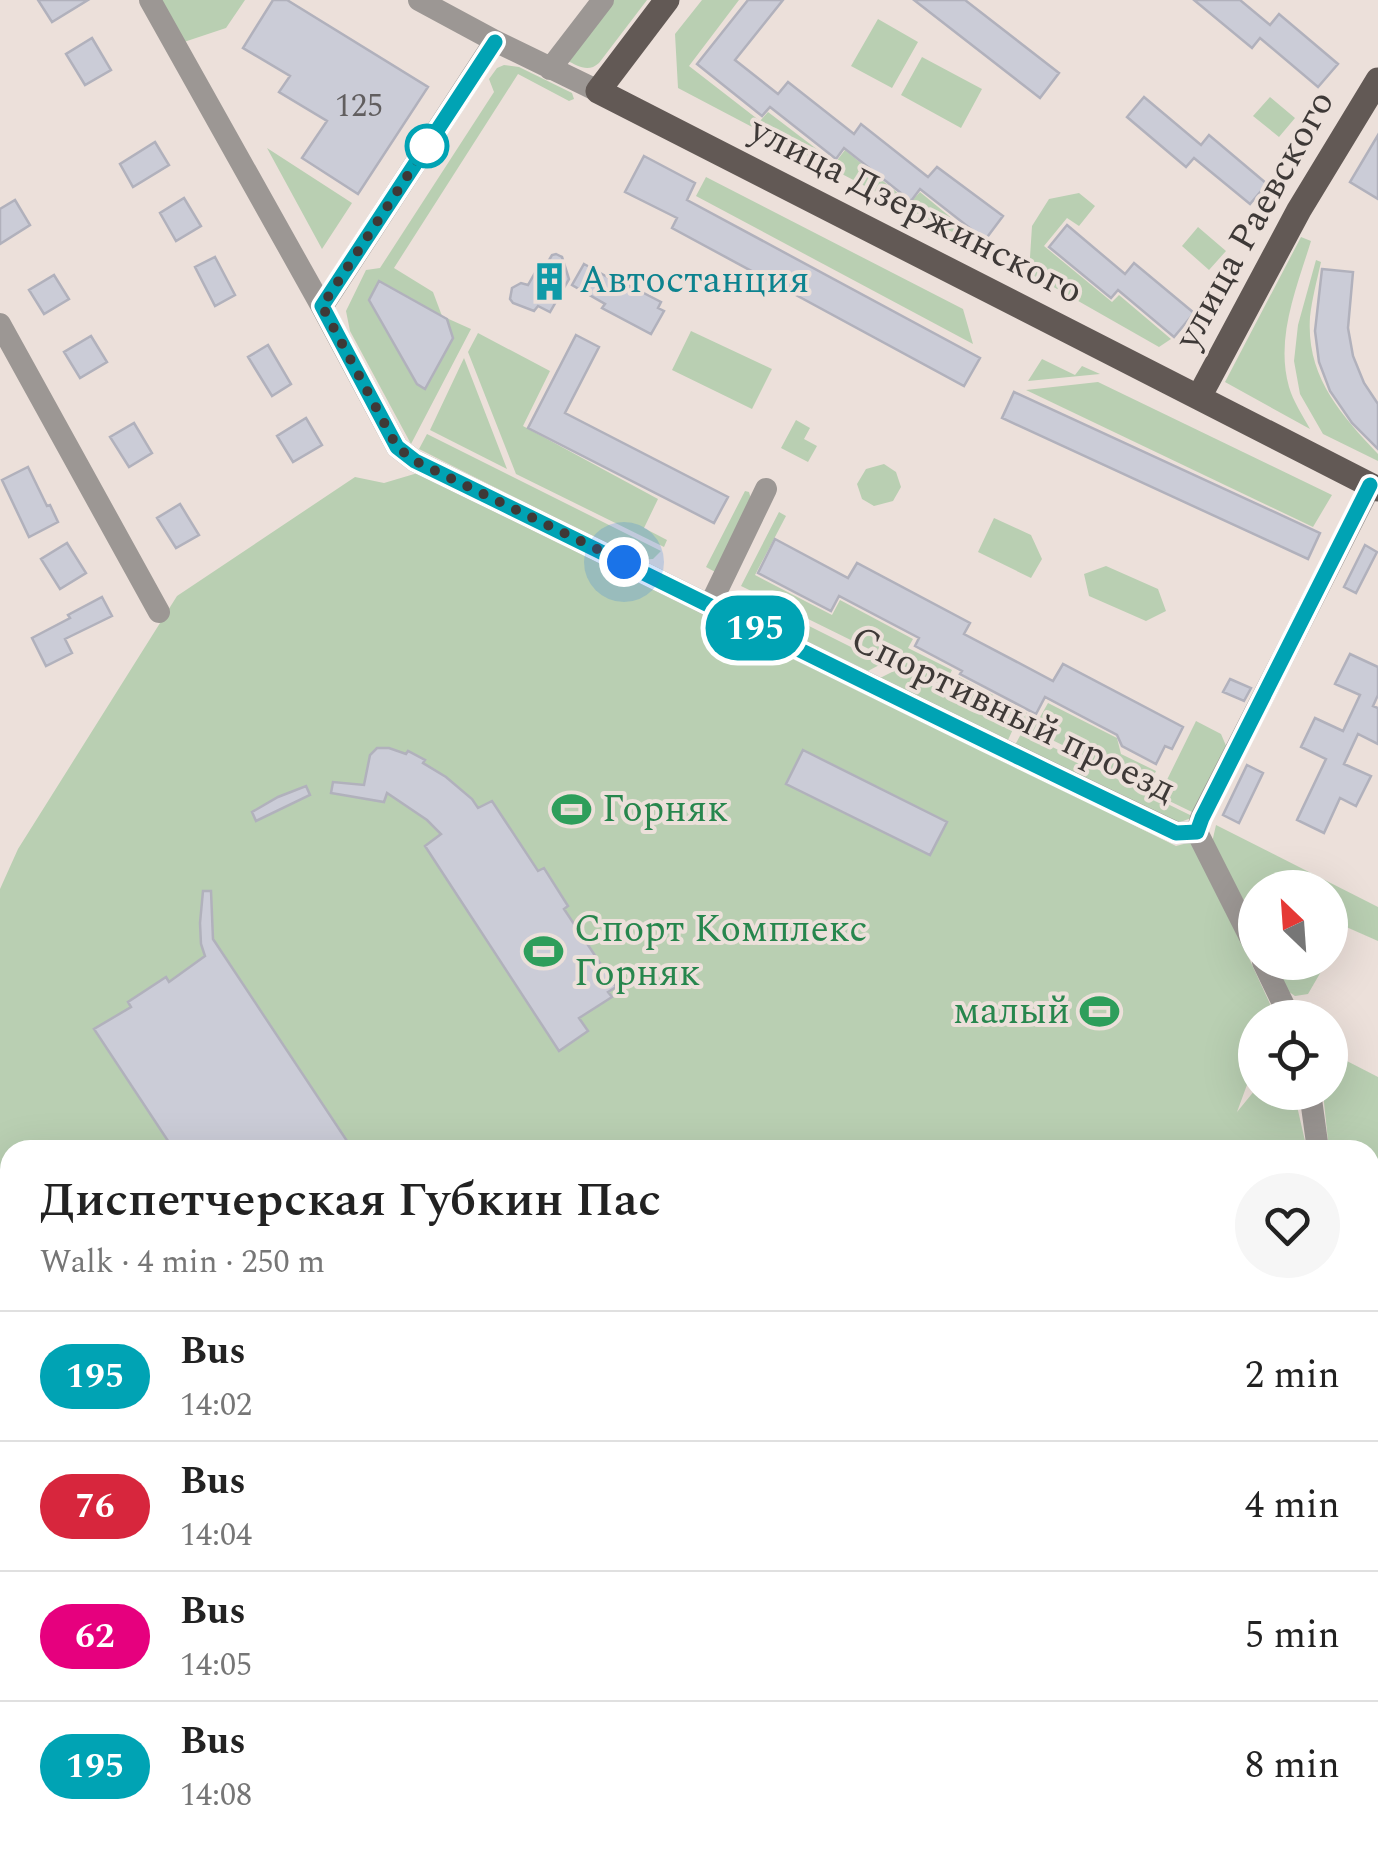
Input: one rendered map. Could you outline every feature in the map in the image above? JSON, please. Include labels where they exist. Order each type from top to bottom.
[{"type":"main road","points":[[598,91],[667,0]]},
{"type":"main road","name":"улица Раевского","points":[[1198,398],[1300,210],[1378,80]]},
{"type":"main road","name":"улица Дзержинского","points":[[598,91],[1374,487]]},
{"type":"street","name":"Спортивный проезд","points":[[150,0],[397,447],[415,461],[865,684],[1176,833],[1197,832],[1374,487]]},
{"type":"street","name":"улица Дзержинского","points":[[419,0],[598,91]]},
{"type":"street","points":[[550,69],[603,0]]},
{"type":"street","points":[[322,306],[495,42]]},
{"type":"street","points":[[0,324],[159,612]]},
{"type":"street","points":[[710,605],[766,489]]},
{"type":"street","points":[[1197,832],[1238,914]]},
{"type":"street","points":[[1312,1110],[1317,1140]]},
{"type":"green space","points":[[159,0],[245,0],[226,28],[181,43]]},
{"type":"green space","points":[[611,0],[647,0],[595,66],[587,68],[566,60]]},
{"type":"green space","points":[[702,0],[739,0],[689,66],[760,121],[768,112],[835,163],[845,150],[910,203],[920,192],[972,235],[958,235],[678,88],[675,34]]},
{"type":"green space","points":[[878,19],[918,42],[892,88],[851,66]]},
{"type":"green space","points":[[922,57],[982,89],[961,128],[901,95]]},
{"type":"green space","points":[[504,65],[519,67],[572,93],[574,99],[569,101],[518,74],[394,268],[433,292],[442,316],[471,329],[411,444],[350,331],[346,311],[366,270],[380,268],[494,92],[489,79]]},
{"type":"green space","points":[[1270,97],[1295,118],[1279,137],[1253,116]]},
{"type":"green space","points":[[267,148],[352,203],[322,249]]},
{"type":"green space","points":[[706,177],[963,309],[973,344],[696,196]]},
{"type":"green space","points":[[1079,193],[1095,206],[1079,226],[1067,218],[1044,246],[1112,302],[1119,295],[1171,339],[1159,347],[1029,273],[1032,226],[1049,199]]},
{"type":"green space","points":[[1198,227],[1226,251],[1209,270],[1182,246]]},
{"type":"green space","points":[[1301,237],[1311,241],[1286,331],[1285,369],[1291,392],[1310,429],[1225,382]]},
{"type":"green space","points":[[1316,260],[1321,262],[1310,317],[1314,358],[1328,393],[1378,454],[1378,461],[1323,434],[1300,394],[1294,361],[1298,325]]},
{"type":"green space","points":[[691,331],[772,369],[752,409],[672,370]]},
{"type":"green space","points":[[478,333],[550,371],[523,426],[658,499],[644,528],[667,540],[664,547],[516,474],[468,352]]},
{"type":"green space","points":[[464,358],[507,469],[430,430]]},
{"type":"green space","points":[[1042,359],[1075,375],[1082,366],[1100,374],[1028,381]]},
{"type":"green space","points":[[1098,382],[1332,495],[1313,527],[1026,390]]},
{"type":"green space","points":[[796,420],[810,428],[804,439],[817,446],[808,462],[781,448]]},
{"type":"green space","points":[[427,434],[661,551],[653,559],[638,560],[419,449]]},
{"type":"green space","points":[[884,464],[896,472],[901,487],[893,501],[874,506],[862,499],[857,484],[866,469]]},
{"type":"green space","name":"Горняк","points":[[421,472],[1176,846],[1195,841],[1238,934],[1238,980],[1259,980],[1268,1000],[1238,1000],[1237,1112],[1298,1110],[1305,1140],[0,1140],[0,889],[18,849],[177,596],[355,477],[384,483]]},
{"type":"green space","points":[[745,491],[751,499],[717,573],[706,567]]},
{"type":"green space","points":[[779,512],[786,516],[755,575],[832,615],[840,600],[913,639],[908,648],[952,670],[944,686],[741,586]]},
{"type":"green space","points":[[994,518],[1031,535],[1042,559],[1031,578],[978,552]]},
{"type":"green space","points":[[1106,566],[1158,589],[1166,611],[1146,621],[1089,596],[1084,574]]},
{"type":"green space","points":[[741,592],[883,663],[868,671],[732,605]]},
{"type":"green space","points":[[898,669],[1014,727],[1008,740],[880,678]]},
{"type":"green space","points":[[959,677],[1039,719],[1048,703],[1117,738],[1121,754],[1156,771],[1148,787],[952,691]]},
{"type":"green space","points":[[1196,721],[1221,734],[1227,748],[1194,813],[1159,796]]},
{"type":"green space","points":[[1022,732],[1194,817],[1175,824],[1015,745]]},
{"type":"green space","points":[[1216,825],[1305,870],[1238,870],[1238,891],[1211,847]]},
{"type":"green space","points":[[1348,892],[1378,907],[1378,941],[1348,928]]},
{"type":"green space","points":[[1277,980],[1316,980],[1308,994],[1295,996]]},
{"type":"green space","points":[[1348,1062],[1378,1077],[1378,1140],[1328,1140],[1325,1110],[1348,1110]]},
{"type":"building","points":[[38,0],[88,0],[52,22]]},
{"type":"building","points":[[273,0],[287,0],[428,87],[358,194],[302,158],[327,121],[279,92],[290,76],[243,48]]},
{"type":"building","points":[[748,0],[783,0],[735,60],[778,94],[788,82],[854,134],[861,124],[928,177],[937,167],[1003,216],[985,240],[920,189],[911,201],[844,148],[836,159],[770,107],[762,116],[697,64]]},
{"type":"building","points":[[914,0],[965,0],[1059,73],[1040,98]]},
{"type":"building","points":[[1194,0],[1240,0],[1270,25],[1279,14],[1338,64],[1318,87],[1260,38],[1252,48]]},
{"type":"building","points":[[92,38],[111,70],[85,85],[66,54]]},
{"type":"building","points":[[1144,97],[1201,145],[1209,135],[1267,184],[1250,204],[1194,158],[1186,167],[1127,117]]},
{"type":"building","points":[[1378,135],[1378,199],[1350,182]]},
{"type":"building","points":[[155,142],[169,165],[133,187],[120,164]]},
{"type":"building","points":[[644,156],[695,183],[687,200],[980,358],[964,386],[672,228],[677,218],[625,192]]},
{"type":"building","points":[[184,198],[201,226],[176,241],[160,213]]},
{"type":"building","points":[[15,200],[30,225],[0,244],[0,209]]},
{"type":"building","points":[[1067,225],[1125,274],[1134,263],[1194,313],[1174,337],[1118,290],[1111,298],[1049,247]]},
{"type":"building","name":"Автостанция","points":[[556,254],[562,257],[569,279],[550,312],[513,303],[512,288],[521,283],[528,285],[540,264],[545,267]]},
{"type":"building","points":[[215,257],[235,295],[215,306],[195,267]]},
{"type":"building","points":[[584,264],[661,302],[658,308],[664,311],[651,334],[602,308],[605,304],[572,285]]},
{"type":"building","points":[[1322,269],[1353,272],[1348,328],[1353,356],[1378,404],[1378,449],[1352,423],[1330,391],[1319,362],[1315,331]]},
{"type":"building","points":[[54,275],[69,299],[44,314],[29,290]]},
{"type":"building","points":[[379,281],[447,319],[453,338],[425,389],[417,384],[369,300]]},
{"type":"building","points":[[576,335],[599,347],[565,413],[728,497],[714,523],[528,428]]},
{"type":"building","points":[[91,336],[107,362],[80,378],[64,352]]},
{"type":"building","points":[[268,345],[291,384],[272,396],[248,357]]},
{"type":"building","points":[[1014,392],[1320,533],[1308,559],[1002,418]]},
{"type":"building","points":[[306,418],[322,445],[293,462],[277,436]]},
{"type":"building","points":[[134,423],[152,453],[129,467],[110,437]]},
{"type":"building","points":[[28,467],[58,522],[29,537],[2,480]]},
{"type":"building","points":[[180,504],[199,535],[176,548],[157,518]]},
{"type":"building","points":[[775,539],[848,578],[857,563],[970,623],[964,634],[1053,681],[1063,664],[1183,727],[1172,749],[1165,746],[1156,764],[1122,746],[1117,735],[1045,697],[1036,714],[915,646],[919,638],[839,596],[831,611],[758,573]]},
{"type":"building","points":[[67,543],[86,573],[60,589],[41,559]]},
{"type":"building","points":[[1365,545],[1377,552],[1356,593],[1344,587]]},
{"type":"building","points":[[102,597],[112,616],[65,639],[72,653],[46,666],[32,638]]},
{"type":"building","points":[[1350,654],[1378,667],[1378,695],[1373,706],[1378,708],[1378,744],[1358,734],[1344,764],[1371,776],[1356,806],[1340,798],[1324,833],[1297,820],[1326,759],[1301,747],[1315,718],[1343,731],[1360,695],[1335,684]]},
{"type":"building","points":[[1230,679],[1251,688],[1244,701],[1223,692]]},
{"type":"building","points":[[377,748],[406,754],[408,751],[425,760],[423,763],[446,777],[478,808],[492,801],[538,871],[544,868],[568,906],[564,909],[616,987],[608,992],[612,997],[579,1018],[588,1031],[559,1051],[425,846],[441,834],[387,793],[384,802],[331,793],[333,782],[364,785],[370,755]]},
{"type":"building","points":[[803,750],[947,822],[930,855],[786,784]]},
{"type":"building","points":[[1247,765],[1263,773],[1239,823],[1223,815]]},
{"type":"building","points":[[306,786],[310,795],[256,821],[252,812]]},
{"type":"building","points":[[203,891],[211,891],[213,939],[346,1140],[167,1140],[94,1029],[131,1007],[128,1002],[166,977],[169,982],[205,956],[200,923]]},
{"type":"bus line","name":"195","points":[[495,42],[322,306],[397,447],[415,461],[1176,833],[1197,832],[1370,485]]},
{"type":"place","name":"Автостанция","points":[[549,281]]},
{"type":"place","name":"Горняк","points":[[572,810]]},
{"type":"place","name":"Спорт Комплекс Горняк","points":[[544,952]]},
{"type":"place","name":"малый","points":[[1100,1012]]},
{"type":"route","points":[[427,146],[322,306],[397,447],[415,461],[624,562]]}]
